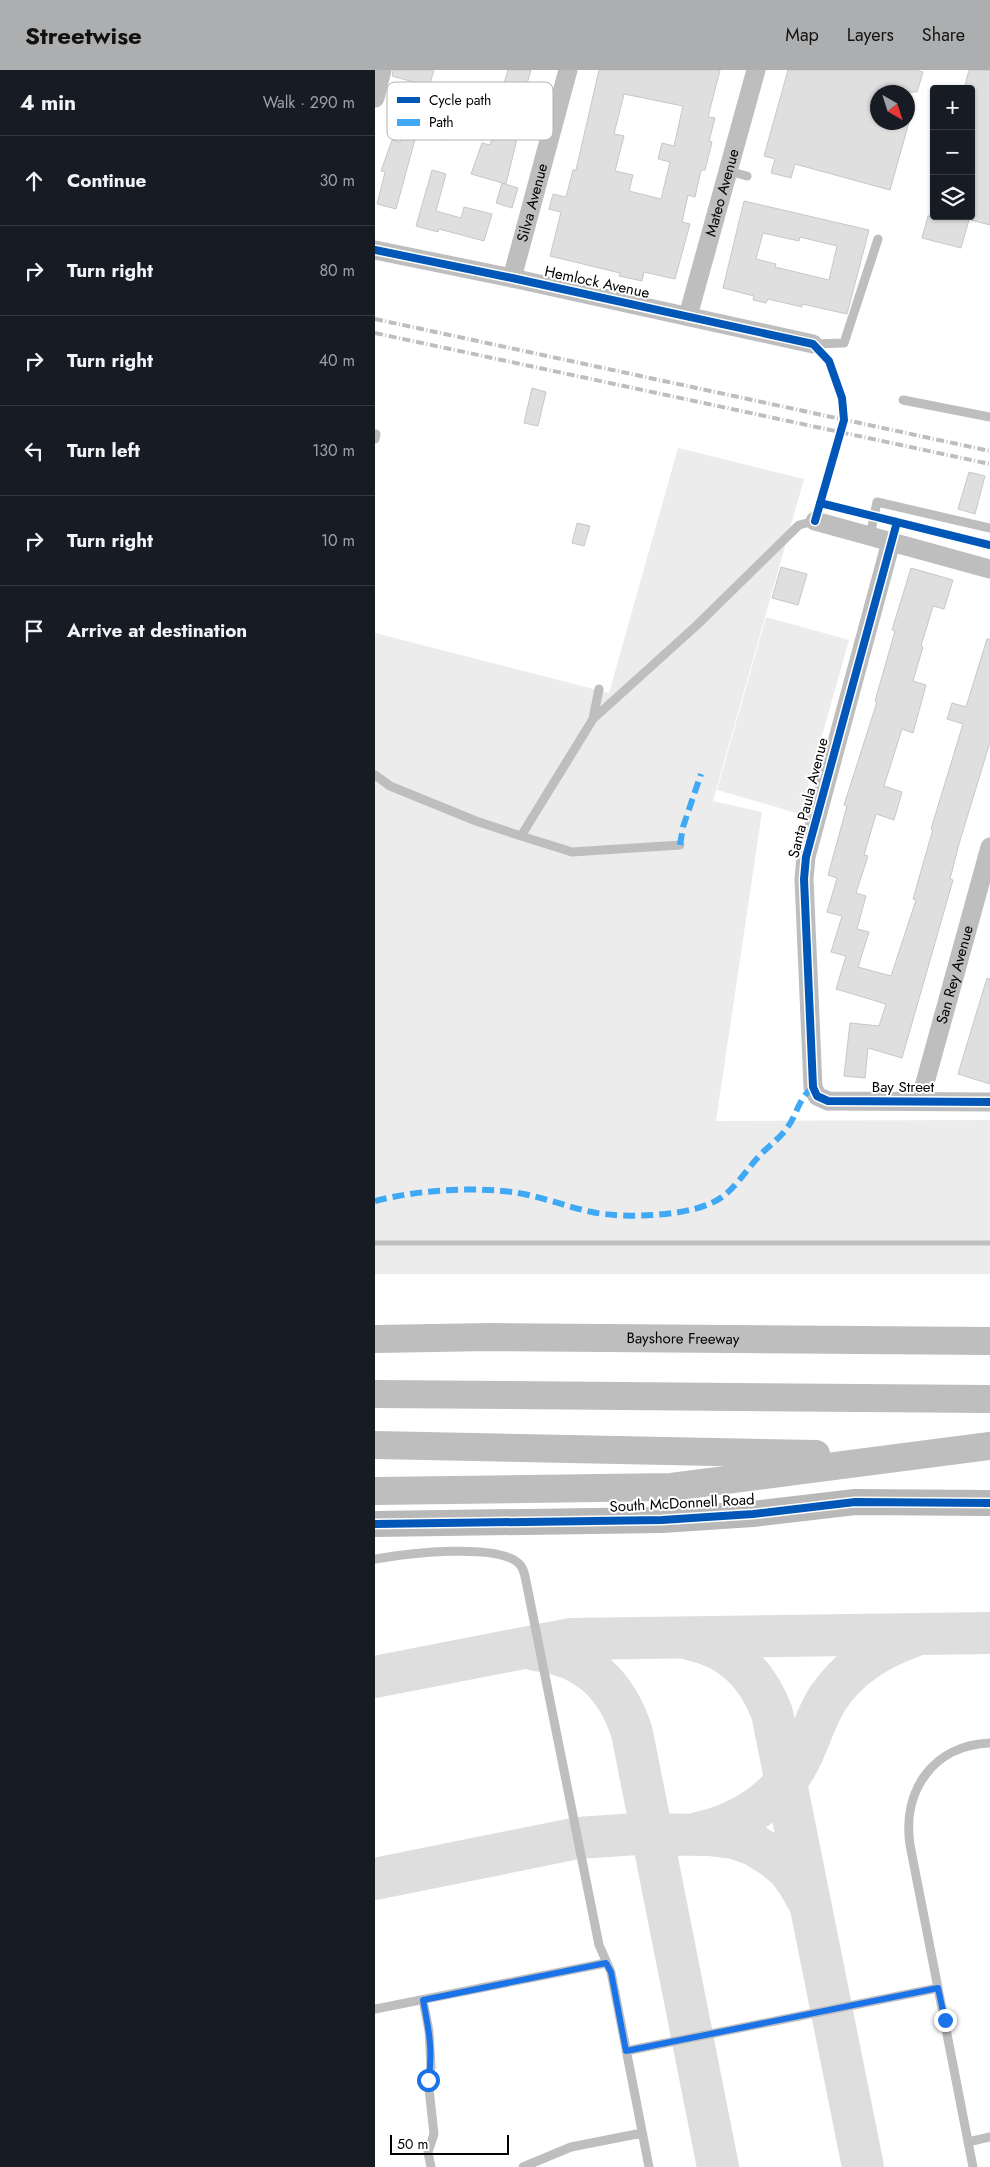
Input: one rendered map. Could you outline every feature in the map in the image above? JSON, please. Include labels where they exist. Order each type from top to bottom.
[{"type":"highway","name":"Bayshore Freeway","points":[[375,1339],[490,1337],[990,1341]]},
{"type":"highway","points":[[375,1394],[990,1399]]},
{"type":"highway","points":[[375,1445],[988,1455]]},
{"type":"highway","points":[[375,1490],[671,1486],[988,1455]]},
{"type":"street","points":[[375,98],[383,70]]},
{"type":"street","name":"Silva Avenue","points":[[553,128],[569,70]]},
{"type":"street","name":"Mateo Avenue","points":[[688,316],[756,70]]},
{"type":"street","name":"Silva Avenue","points":[[512,278],[550,140]]},
{"type":"street","name":"Hemlock Avenue","points":[[375,250],[813,344]]},
{"type":"street","points":[[815,521],[990,569]]},
{"type":"street","name":"Santa Paula Avenue","points":[[817,1096],[813,1087],[803,879],[806,857],[891,542]]},
{"type":"street","name":"San Rey Avenue","points":[[920,1101],[990,847]]},
{"type":"street","name":"Bay Street","points":[[817,1096],[827,1101],[990,1102]]},
{"type":"street","name":"South McDonnell Road","points":[[375,1524],[662,1520],[753,1514],[864,1502],[990,1503]]},
{"type":"lane","points":[[728,171],[747,176]]},
{"type":"lane","points":[[813,344],[844,343],[878,239]]},
{"type":"lane","points":[[903,400],[990,417]]},
{"type":"lane","points":[[870,536],[877,502],[990,528]]},
{"type":"lane","points":[[521,836],[593,719],[697,625],[799,525],[815,521]]},
{"type":"lane","points":[[593,719],[599,689]]},
{"type":"lane","points":[[375,775],[390,786],[476,821],[572,852],[680,845]]},
{"type":"lane","points":[[375,1557],[453,1551],[494,1552],[507,1556],[521,1565],[526,1581],[599,1946],[611,1972],[649,2167]]},
{"type":"lane","points":[[973,2167],[909,1835],[909,1810],[919,1784],[937,1763],[962,1748],[990,1744]]},
{"type":"lane","points":[[375,2009],[606,1963]]},
{"type":"lane","points":[[626,2051],[938,1988]]},
{"type":"lane","points":[[423,2000],[429,2031],[431,2067],[428,2080],[434,2134],[428,2152],[431,2167]]},
{"type":"lane","points":[[523,2167],[571,2146],[642,2133]]},
{"type":"lane","points":[[968,2142],[990,2137]]},
{"type":"shaded area","points":[[678,448],[804,479],[713,801],[762,812],[716,1121],[990,1120],[990,1274],[375,1274],[375,633],[609,693]]},
{"type":"shaded area","points":[[766,617],[849,640],[800,814],[717,790]]},
{"type":"building","points":[[393,70],[434,70],[430,82],[413,82],[392,76]]},
{"type":"building","points":[[508,70],[531,70],[527,82],[504,82]]},
{"type":"building","points":[[599,70],[720,70],[708,117],[715,118],[709,141],[712,142],[705,170],[701,170],[695,197],[688,195],[682,222],[690,224],[675,279],[644,272],[642,281],[619,276],[620,273],[550,256],[561,212],[549,209],[553,194],[566,197],[573,170],[576,170]],"holes":[[[624,94],[683,106],[674,146],[662,143],[658,159],[670,162],[661,199],[629,191],[633,175],[615,171],[624,136],[614,134]]]},
{"type":"building","points":[[788,70],[915,70],[923,72],[917,92],[915,92],[915,85],[870,85],[870,130],[907,130],[890,190],[795,164],[791,178],[771,173],[775,159],[764,156]]},
{"type":"building","points":[[969,70],[990,70],[990,225],[971,220],[975,220],[975,85],[965,85]]},
{"type":"building","points":[[392,140],[400,142],[401,140],[415,140],[396,209],[377,204],[385,172],[381,171]]},
{"type":"building","points":[[491,140],[517,140],[506,184],[471,174],[482,143],[490,145]]},
{"type":"building","points":[[432,170],[446,174],[436,211],[461,218],[464,207],[492,214],[484,241],[439,229],[438,232],[416,226]]},
{"type":"building","points":[[502,183],[518,188],[512,208],[496,203]]},
{"type":"building","points":[[744,201],[869,230],[847,314],[802,304],[802,307],[768,299],[766,303],[753,300],[754,296],[723,288]],"holes":[[[763,233],[799,241],[800,237],[837,246],[829,280],[775,267],[776,264],[756,259]]]},
{"type":"building","points":[[928,216],[930,216],[930,220],[969,220],[961,248],[922,238]]},
{"type":"building","points":[[532,388],[546,392],[538,426],[524,423]]},
{"type":"building","points":[[969,472],[985,476],[975,514],[958,509]]},
{"type":"building","points":[[577,523],[590,526],[584,546],[572,543]]},
{"type":"building","points":[[781,567],[807,574],[798,605],[772,598]]},
{"type":"building","points":[[911,568],[953,580],[944,609],[933,606],[913,681],[926,685],[913,733],[902,729],[884,786],[902,792],[894,820],[876,814],[864,855],[868,856],[856,893],[866,896],[857,929],[869,932],[858,967],[891,976],[916,900],[913,899],[933,829],[931,829],[963,724],[947,719],[952,703],[966,707],[987,639],[990,639],[990,742],[959,844],[950,879],[953,880],[902,1058],[868,1048],[865,1078],[844,1076],[850,1023],[879,1026],[886,1004],[836,989],[846,956],[831,952],[842,916],[827,912],[837,878],[828,875],[847,806],[844,805],[877,702],[875,701],[895,631],[892,630]]},
{"type":"building","points":[[987,978],[990,979],[990,1084],[958,1074]]},
{"type":"waterway","points":[[375,1243],[990,1243]]},
{"type":"taxiway","points":[[375,1677],[570,1639],[990,1633]]},
{"type":"taxiway","points":[[698,1833],[714,1829],[743,1817],[769,1799],[791,1775],[820,1713],[836,1687],[864,1661],[887,1647],[912,1637]]},
{"type":"taxiway","points":[[692,1640],[719,1650],[742,1666],[759,1687],[772,1713],[863,2167]]},
{"type":"taxiway","points":[[535,1650],[570,1658],[597,1675],[618,1700],[626,1716],[632,1733],[718,2167]]},
{"type":"taxiway","points":[[375,1879],[578,1838],[637,1834],[708,1835],[734,1838],[754,1845],[772,1856],[788,1869],[807,1899]]},
{"type":"railway","points":[[375,319],[990,451]]},
{"type":"railway","points":[[375,333],[990,464]]},
{"type":"marked path","points":[[680,845],[683,827],[701,774]]},
{"type":"marked path","points":[[375,1201],[409,1194],[446,1190],[483,1190],[527,1195],[606,1214],[659,1215],[695,1209],[710,1204],[732,1188],[760,1155],[784,1132],[804,1096],[813,1087]]},
{"type":"cycle path","points":[[375,250],[813,344],[829,361],[842,398],[844,420],[815,521]]},
{"type":"cycle path","points":[[820,503],[990,545]]},
{"type":"cycle path","points":[[897,522],[806,857],[804,879],[813,1087],[817,1096],[828,1101],[990,1102]]},
{"type":"cycle path","points":[[375,1524],[662,1520],[753,1514],[855,1502],[990,1503]]},
{"type":"route","points":[[428,2080],[431,2067],[429,2031],[423,2000],[606,1963],[611,1972],[626,2051],[692,2036],[938,1988],[945,2020]]}]
